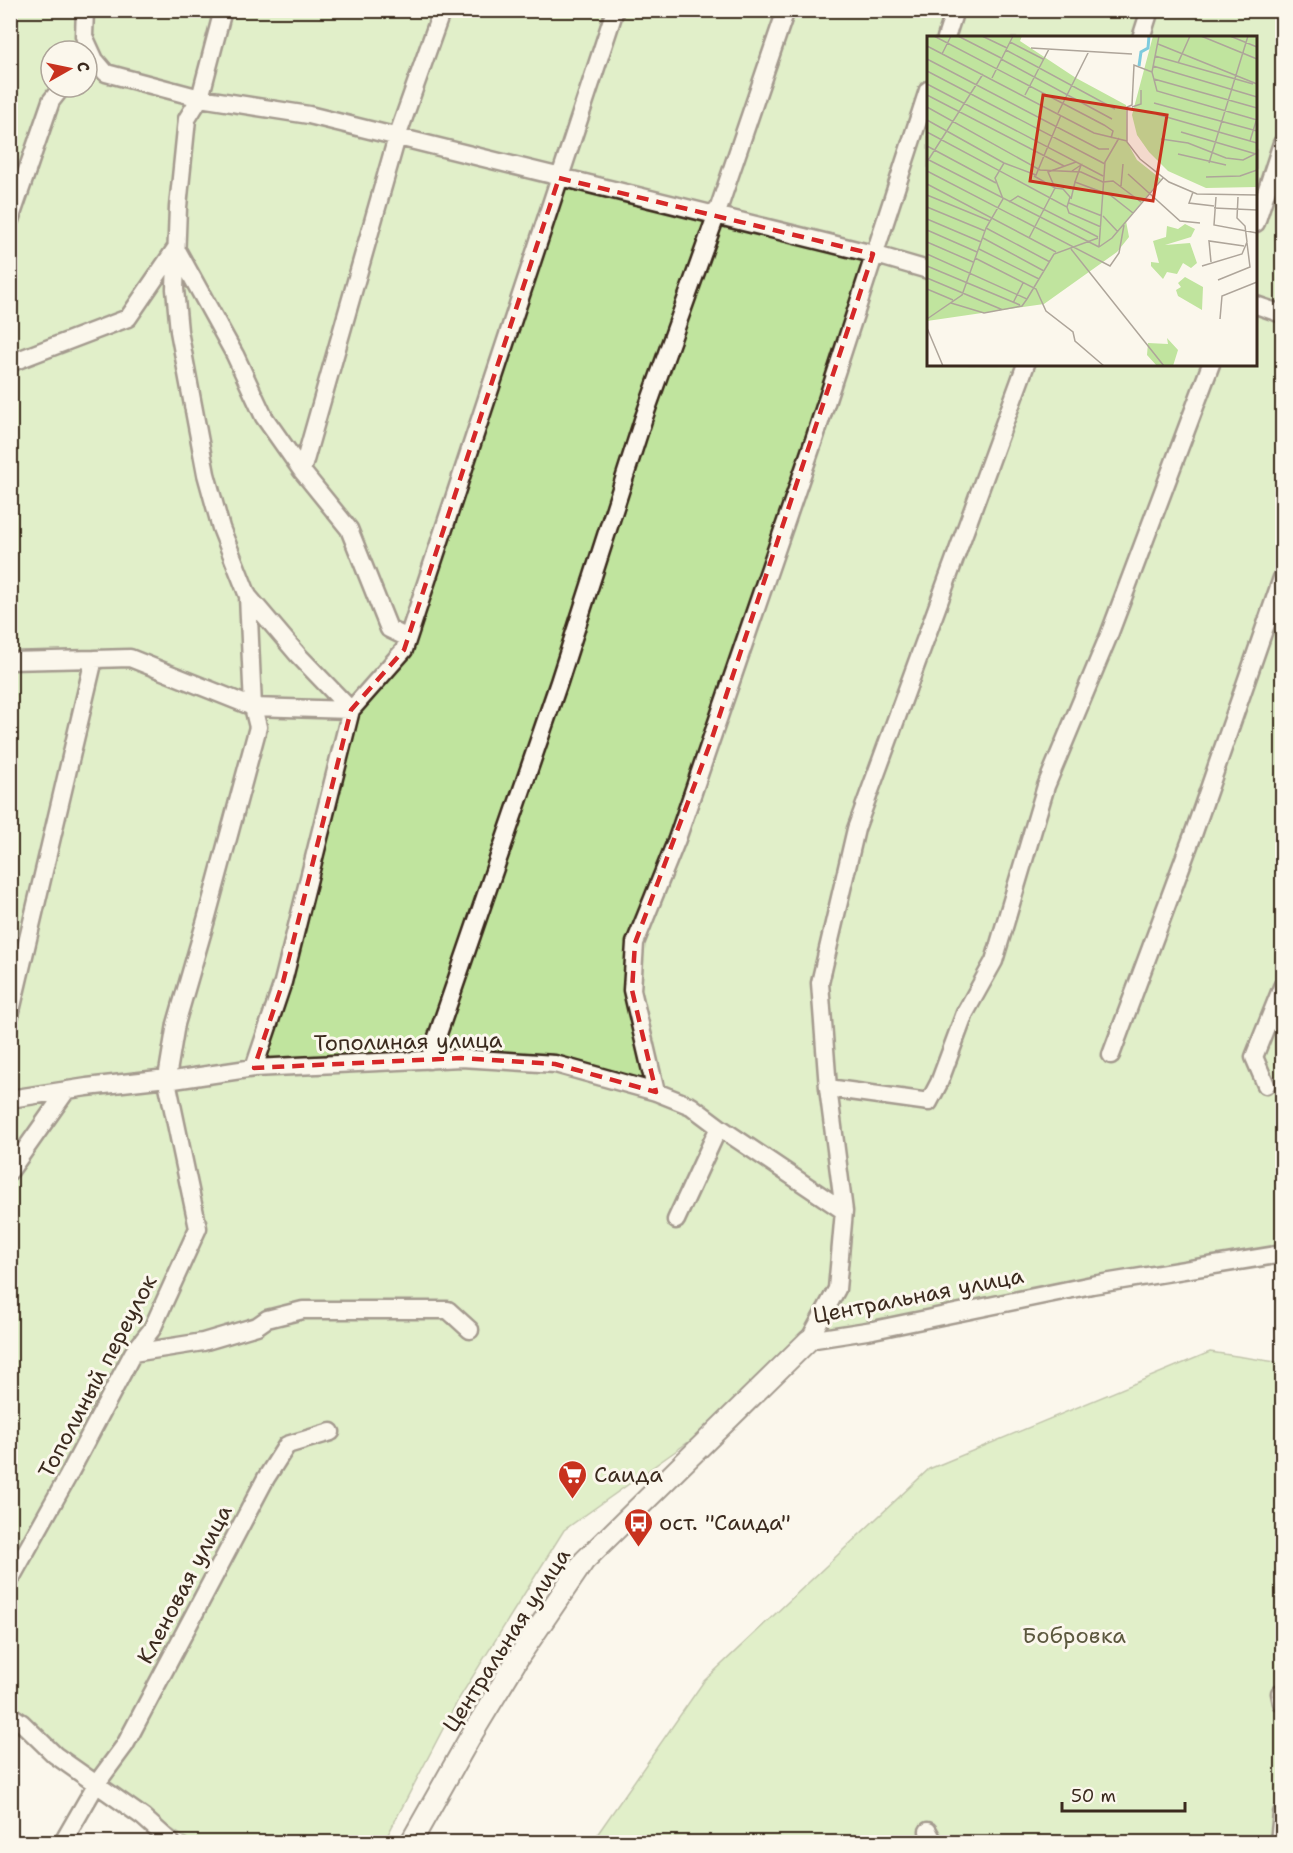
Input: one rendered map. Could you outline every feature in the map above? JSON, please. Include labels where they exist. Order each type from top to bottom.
[{"type":"street","points":[[81,39],[85,10]]},
{"type":"street","points":[[223,10],[200,98],[187,119],[176,248],[175,289],[179,331],[206,474],[221,528],[248,596],[299,656],[351,710]]},
{"type":"street","points":[[302,471],[397,137],[442,10]]},
{"type":"street","points":[[254,1068],[283,982],[351,710],[404,650],[615,10]]},
{"type":"street","points":[[429,1060],[559,682],[642,420],[716,216],[786,10]]},
{"type":"street","points":[[947,36],[956,10]]},
{"type":"street","points":[[1142,36],[1150,10]]},
{"type":"street","points":[[99,65],[106,73]]},
{"type":"street","points":[[99,73],[106,73],[200,98],[309,115],[873,254],[927,270]]},
{"type":"street","points":[[656,1092],[632,990],[635,943],[677,839],[707,752],[815,437],[927,93]]},
{"type":"street","points":[[10,220],[53,99]]},
{"type":"street","points":[[1257,220],[1282,143]]},
{"type":"street","points":[[10,363],[128,318],[176,248]]},
{"type":"street","points":[[176,248],[235,356],[264,417],[302,471],[349,529],[389,629],[408,638]]},
{"type":"street","points":[[1257,305],[1282,314]]},
{"type":"street","points":[[810,1340],[837,1289],[844,1212],[828,1088],[820,982],[856,829],[1025,366]]},
{"type":"street","points":[[828,1088],[929,1102],[939,1083],[964,1013],[994,961],[1046,786],[1109,635],[1210,366]]},
{"type":"street","points":[[1111,1055],[1194,832],[1282,578]]},
{"type":"street","points":[[167,1080],[176,1024],[258,727],[253,707],[248,596]]},
{"type":"street","points":[[10,662],[130,658],[253,707],[351,710]]},
{"type":"street","points":[[10,1015],[94,660]]},
{"type":"street","points":[[1266,1085],[1254,1057],[1282,987]]},
{"type":"street","name":"Тополиная улица","points":[[10,1099],[254,1068],[460,1058],[555,1064],[656,1092],[691,1106],[718,1127],[844,1212]]},
{"type":"street","name":"Тополиный переулок","points":[[10,1580],[133,1353],[153,1329],[198,1228],[167,1080]]},
{"type":"street","points":[[10,1172],[67,1090]]},
{"type":"street","points":[[676,1220],[718,1127]]},
{"type":"street","name":"Центральная улица","points":[[411,1842],[469,1739],[520,1656],[584,1561],[810,1340],[873,1330],[1092,1285],[1282,1254]]},
{"type":"street","points":[[133,1353],[203,1342],[257,1326],[267,1319],[303,1310],[448,1310],[470,1330]]},
{"type":"street","name":"Кленовая улица","points":[[63,1842],[97,1783],[125,1745],[261,1488],[287,1445],[331,1432]]},
{"type":"street","points":[[10,1715],[22,1723],[55,1755],[143,1817],[171,1842]]},
{"type":"street","points":[[1279,1842],[1282,1813]]},
{"type":"highlighted area","points":[[559,178],[873,254],[711,741],[635,943],[632,990],[656,1092],[555,1064],[461,1058],[254,1068],[283,982],[351,710],[404,650]]},
{"type":"green space","points":[[10,11],[1282,11],[1282,1252],[809,1340],[694,1438],[564,1530],[458,1700],[384,1842],[192,1842],[11,1729]]},
{"type":"green space","name":"Бобровка","points":[[1210,1352],[1282,1363],[1282,1842],[592,1842],[704,1681],[929,1469]]},
{"type":"place","name":"Саида","points":[[573,1500]]},
{"type":"place","name":"ост. \"Саида\"","points":[[638,1548]]}]
